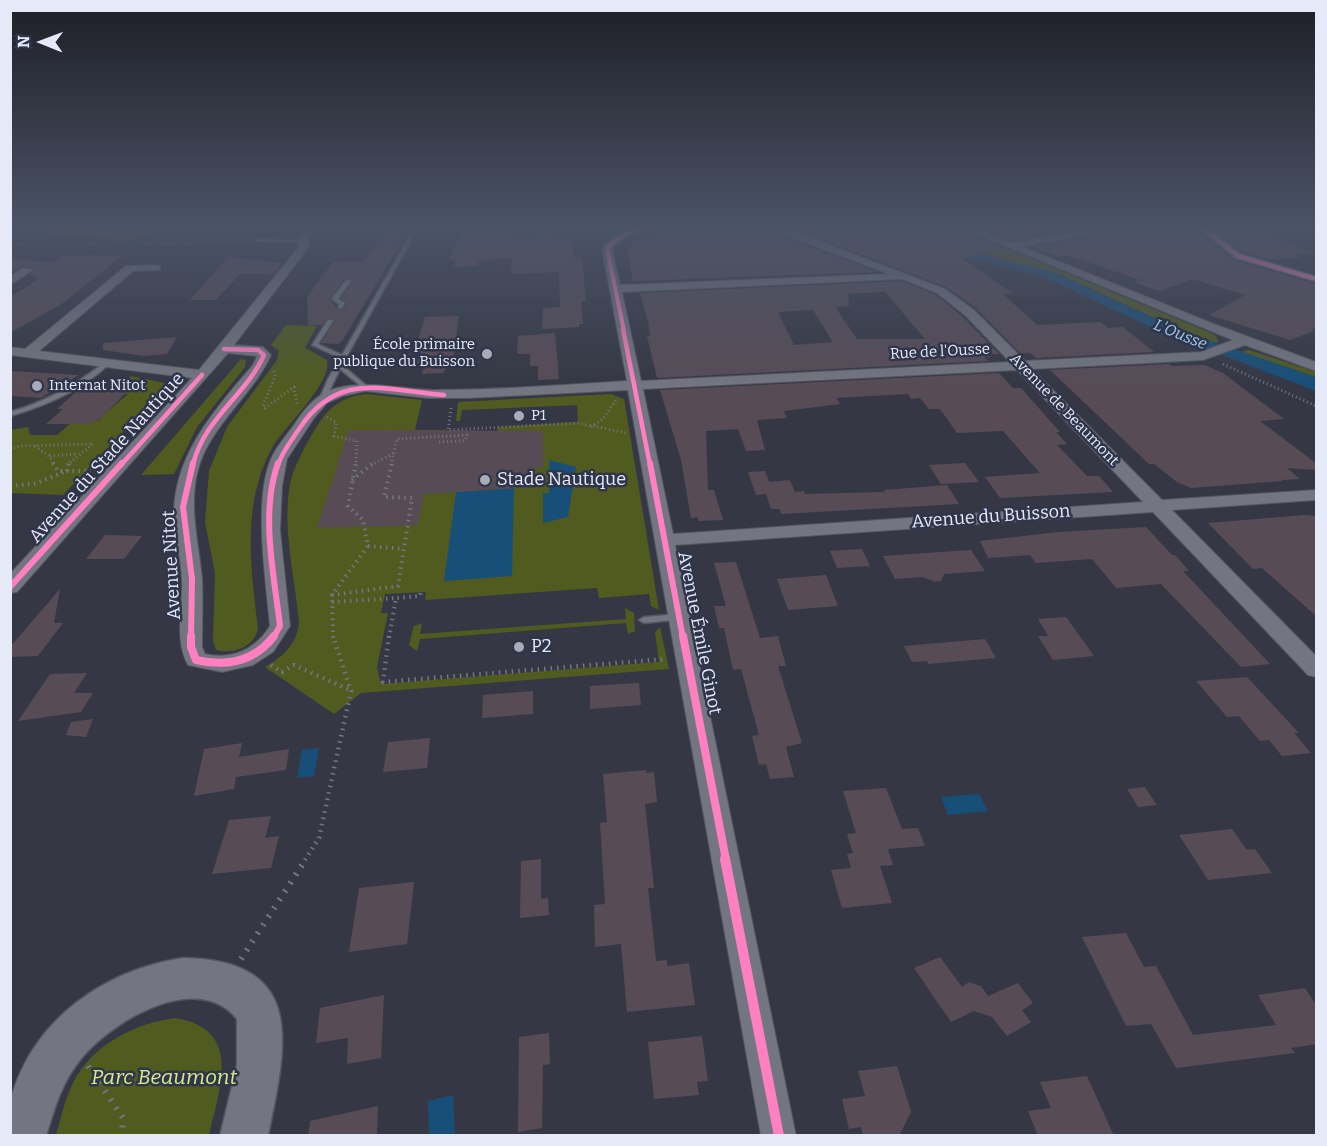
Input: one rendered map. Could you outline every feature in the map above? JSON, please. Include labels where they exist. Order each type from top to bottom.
[{"type":"main road","points":[[22,1136],[36,1092],[69,1038],[115,1001],[144,987],[190,978],[210,979],[234,987],[249,998],[260,1021],[261,1049],[244,1136]]},
{"type":"street","points":[[28,354],[116,279]]},
{"type":"street","name":"Avenue du Stade Nautique","points":[[10,588],[202,375],[278,279]]},
{"type":"street","name":"Avenue Émile Ginot","points":[[614,279],[627,391],[666,540],[779,1136]]},
{"type":"street","points":[[616,289],[829,279]]},
{"type":"street","name":"Avenue de Beaumont","points":[[915,279],[941,291],[970,313],[1317,669]]},
{"type":"street","points":[[1090,279],[1237,343],[1317,367]]},
{"type":"street","name":"Rue de l'Ousse","points":[[627,391],[1019,364],[1205,355],[1237,343]]},
{"type":"street","points":[[224,349],[258,350],[264,355],[259,366]]},
{"type":"street","points":[[10,351],[202,375]]},
{"type":"street","name":"Avenue Nitot","points":[[257,655],[234,663],[213,665],[196,660],[191,647],[192,579],[183,507],[195,455],[216,418],[259,366]]},
{"type":"street","points":[[257,655],[273,640],[280,626],[271,530],[273,486],[279,459],[308,415],[322,400],[339,392],[365,387],[453,395],[627,391]]},
{"type":"street","name":"Avenue du Buisson","points":[[666,540],[1317,495]]},
{"type":"lane","points":[[322,400],[330,379],[340,366],[387,279]]},
{"type":"lane","points":[[340,306],[342,303],[335,299],[348,281]]},
{"type":"lane","points":[[330,321],[315,345],[344,358]]},
{"type":"lane","points":[[10,414],[48,403],[64,395],[106,364]]},
{"type":"lane","points":[[340,366],[365,387]]},
{"type":"lane","points":[[644,620],[680,617]]},
{"type":"path","points":[[1205,355],[1317,406]]},
{"type":"path","points":[[224,984],[279,903],[319,838],[351,691],[331,631],[332,595],[368,546],[363,520],[348,506],[353,489],[357,441],[334,436],[336,422],[327,416],[308,415],[298,411],[294,387],[265,408],[263,406],[275,376],[274,368],[259,366]]},
{"type":"path","points":[[590,427],[603,419],[627,391]]},
{"type":"path","points":[[453,395],[448,430],[578,423],[629,434]]},
{"type":"path","points":[[545,425],[545,431]]},
{"type":"path","points":[[332,595],[398,586],[412,498],[384,497],[393,454],[397,440],[467,435],[465,441],[437,442]]},
{"type":"path","points":[[10,449],[35,445],[93,444],[67,465],[68,471]]},
{"type":"path","points":[[35,445],[49,456],[58,471],[68,471]]},
{"type":"path","points":[[49,456],[78,454]]},
{"type":"path","points":[[352,480],[372,464],[393,454]]},
{"type":"path","points":[[10,486],[37,483],[68,471]]},
{"type":"path","points":[[368,546],[404,549]]},
{"type":"path","points":[[332,603],[420,596],[421,592]]},
{"type":"path","points":[[396,598],[382,667],[383,682],[688,657]]},
{"type":"path","points":[[257,655],[282,672],[294,665],[351,691]]},
{"type":"path","points":[[69,1038],[123,1118],[122,1136]]},
{"type":"green space","points":[[1071,279],[1082,279],[1206,331],[1216,336],[1218,341],[1217,343],[1187,333]]},
{"type":"green space","points":[[286,325],[317,326],[305,348],[327,360],[327,369],[315,392],[272,448],[262,470],[256,492],[252,514],[251,560],[258,629],[252,641],[242,648],[229,651],[216,650],[213,640],[215,573],[205,522],[209,471],[227,427],[277,360],[279,351],[271,345]]},
{"type":"green space","points":[[1249,350],[1316,372],[1316,377],[1240,352]]},
{"type":"green space","points":[[241,359],[246,360],[245,367],[197,427],[174,474],[141,475]]},
{"type":"green space","points":[[131,376],[164,383],[165,388],[63,495],[11,493],[10,430],[28,427],[30,435],[57,435],[70,424],[99,420],[101,418],[98,415],[103,415],[128,394],[108,392]]},
{"type":"green space","points":[[366,394],[422,400],[415,430],[485,431],[485,433],[497,433],[498,427],[578,422],[577,405],[462,410],[460,421],[456,421],[458,402],[611,394],[624,399],[659,610],[651,606],[649,594],[599,598],[597,588],[425,600],[426,592],[385,594],[381,613],[388,613],[377,667],[381,684],[659,662],[655,632],[660,627],[669,669],[361,693],[334,714],[265,667],[288,649],[298,630],[287,518],[290,484],[294,471],[310,439],[328,411],[348,398]]},
{"type":"green space","points":[[625,608],[634,613],[635,631],[628,634],[626,623],[420,639],[417,651],[409,645],[414,626],[422,623],[420,634],[626,619]]},
{"type":"green space","name":"Parc Beaumont","points":[[175,1018],[196,1024],[211,1034],[219,1047],[222,1063],[221,1080],[209,1135],[56,1135],[70,1089],[91,1058],[116,1038],[130,1031]]},
{"type":"water","name":"L'Ousse","points":[[1049,279],[1069,279],[1187,333],[1316,377],[1316,391],[1157,330]]},
{"type":"water","points":[[549,460],[576,467],[568,517],[543,523],[543,493],[549,493]]},
{"type":"water","points":[[514,488],[512,576],[444,581],[456,492]]},
{"type":"water","points":[[319,748],[314,776],[297,778],[302,750]]},
{"type":"water","points":[[979,794],[988,811],[948,815],[941,797]]},
{"type":"water","points":[[453,1095],[455,1135],[429,1135],[428,1101]]},
{"type":"building","points":[[38,279],[92,279],[63,303],[10,333],[10,297]]},
{"type":"building","points":[[208,279],[235,279],[216,300],[190,300]]},
{"type":"building","points":[[320,279],[344,279],[330,299],[338,310],[344,309],[347,304],[341,298],[353,281],[346,279],[379,279],[338,344],[321,343],[335,321],[328,318],[322,325],[308,325],[307,297]]},
{"type":"building","points":[[559,279],[584,279],[586,301],[581,302],[583,324],[579,324],[579,327],[542,329],[543,308],[560,307]]},
{"type":"building","points":[[633,279],[674,279],[633,281]]},
{"type":"building","points":[[926,279],[993,279],[1013,293],[1003,294],[1037,325],[1101,322],[1108,328],[1123,327],[1154,352],[1036,358],[1030,353],[1020,353],[976,308],[946,287]]},
{"type":"building","points":[[1192,279],[1160,291],[1133,282]]},
{"type":"building","points":[[1195,279],[1301,279],[1317,284],[1317,327],[1311,330],[1314,331],[1290,340],[1209,315],[1245,295]]},
{"type":"building","points":[[902,281],[936,295],[964,318],[999,354],[988,354],[991,357],[984,357],[988,361],[657,378],[647,336],[650,336],[648,322],[640,293]],"holes":[[[885,292],[887,294],[925,339],[857,339],[835,307],[849,306],[848,294]],[[813,310],[833,342],[794,345],[778,312]]]},
{"type":"building","points":[[459,316],[453,363],[450,363],[443,373],[422,374],[424,365],[416,365],[420,350],[415,350],[425,317]]},
{"type":"building","points":[[555,333],[559,379],[538,380],[538,366],[530,366],[530,354],[517,354],[518,336]]},
{"type":"building","points":[[177,337],[167,354],[144,356],[103,350],[103,343]]},
{"type":"building","points":[[1169,364],[1172,366],[1205,365],[1223,373],[1284,419],[1260,421],[1317,464],[1317,470],[1287,468],[1300,479],[1191,488],[1177,482],[1154,464],[1149,464],[1050,370]]},
{"type":"building","name":"Internat Nitot","points":[[10,371],[79,375],[41,398],[10,396]]},
{"type":"building","points":[[999,373],[1013,388],[1021,388],[1060,432],[1056,432],[1067,444],[1057,445],[1087,476],[1099,476],[1113,492],[1000,498],[985,477],[1040,473],[1003,431],[957,433],[940,409],[929,409],[920,398],[911,399],[908,394],[836,398],[840,404],[784,411],[787,418],[757,420],[765,450],[746,451],[738,429],[706,431],[708,490],[714,490],[723,520],[698,521],[698,517],[691,518],[681,460],[660,390]]},
{"type":"building","points":[[76,392],[127,392],[98,420],[89,424],[46,424],[63,409],[57,409]]},
{"type":"building","points":[[349,430],[543,431],[543,467],[535,468],[535,487],[424,494],[418,525],[317,528]]},
{"type":"building","points":[[965,463],[979,482],[941,484],[929,465]]},
{"type":"building","points":[[765,471],[769,482],[790,480],[795,492],[804,491],[805,494],[885,492],[884,490],[947,485],[959,504],[781,514],[780,509],[771,509],[766,494],[756,495],[748,472]]},
{"type":"building","points":[[1317,516],[1317,617],[1262,568],[1253,569],[1208,523]]},
{"type":"building","points":[[1146,527],[1172,555],[1175,555],[1189,571],[1183,571],[1270,664],[1241,667],[1161,584],[1116,588],[1092,559],[1036,563],[1030,555],[988,558],[980,541],[1058,532]]},
{"type":"building","points":[[105,535],[142,536],[124,559],[86,559]]},
{"type":"building","points":[[862,549],[870,566],[837,568],[830,551]]},
{"type":"building","points":[[971,550],[985,571],[944,574],[941,581],[935,582],[923,577],[895,579],[883,556]]},
{"type":"building","points":[[736,562],[760,638],[778,636],[786,666],[778,666],[802,743],[786,747],[794,777],[770,779],[766,764],[759,765],[752,736],[759,735],[741,669],[733,670],[724,628],[719,628],[714,606],[726,606],[714,563]]},
{"type":"building","points":[[826,575],[838,606],[788,610],[777,579]]},
{"type":"building","points":[[60,589],[54,623],[63,623],[38,656],[10,657],[10,647]]},
{"type":"building","points":[[1066,617],[1094,656],[1053,660],[1038,636],[1048,636],[1038,619]]},
{"type":"building","points":[[985,639],[996,658],[928,664],[927,661],[912,662],[904,646]]},
{"type":"building","points":[[87,673],[74,693],[93,693],[81,712],[18,721],[50,674]]},
{"type":"building","points":[[1247,677],[1299,733],[1294,733],[1311,753],[1282,756],[1269,740],[1260,741],[1239,716],[1227,717],[1196,681]]},
{"type":"building","points":[[639,683],[641,705],[590,709],[590,686]]},
{"type":"building","points":[[533,691],[533,714],[482,718],[483,695]]},
{"type":"building","points":[[93,719],[86,737],[66,735],[71,722]]},
{"type":"building","points":[[430,738],[427,768],[383,772],[388,742]]},
{"type":"building","points":[[242,743],[239,757],[289,749],[286,770],[236,777],[234,789],[194,796],[204,749]]},
{"type":"building","points":[[646,770],[646,773],[654,772],[657,802],[645,804],[654,888],[648,888],[656,961],[667,960],[667,966],[689,963],[695,1005],[627,1012],[621,944],[595,947],[594,905],[605,904],[600,823],[607,822],[603,774]]},
{"type":"building","points":[[1145,787],[1157,805],[1138,807],[1127,789]]},
{"type":"building","points":[[886,788],[902,829],[918,828],[925,846],[888,849],[893,865],[880,866],[892,903],[842,908],[831,870],[851,868],[847,854],[853,853],[847,834],[856,833],[843,791]]},
{"type":"building","points":[[271,816],[265,838],[279,836],[271,868],[212,874],[229,820]]},
{"type":"building","points":[[1232,829],[1247,850],[1255,849],[1272,873],[1208,880],[1179,835]]},
{"type":"building","points":[[541,859],[541,899],[548,898],[549,915],[520,918],[521,861]]},
{"type":"building","points":[[414,882],[407,944],[349,952],[359,888]]},
{"type":"building","points":[[1126,933],[1144,967],[1156,966],[1193,1035],[1276,1025],[1258,995],[1305,988],[1317,1006],[1317,1044],[1291,1048],[1295,1053],[1176,1068],[1151,1024],[1126,1026],[1082,937]]},
{"type":"building","points":[[940,957],[962,987],[969,982],[981,986],[988,996],[1018,983],[1033,1003],[1022,1010],[1031,1022],[1007,1036],[992,1017],[974,1011],[951,1022],[914,968]]},
{"type":"building","points":[[384,995],[381,1058],[347,1064],[348,1038],[316,1043],[320,1008]]},
{"type":"building","points":[[549,1033],[550,1064],[543,1065],[542,1128],[518,1132],[519,1037]]},
{"type":"building","points":[[702,1036],[708,1081],[697,1082],[699,1095],[654,1099],[648,1042]]},
{"type":"building","points":[[897,1066],[911,1112],[899,1136],[863,1136],[861,1127],[849,1129],[842,1099],[865,1096],[858,1071]]},
{"type":"building","points":[[1087,1076],[1114,1136],[1038,1136],[1028,1111],[1051,1108],[1040,1082]]},
{"type":"building","points":[[378,1106],[377,1136],[308,1136],[310,1121]]},
{"type":"cycle path","points":[[613,279],[779,1136]]},
{"type":"cycle path","points":[[224,349],[258,350],[264,355],[259,366],[216,418],[195,455],[183,507],[192,579],[191,647],[196,660],[209,663],[222,664],[245,660],[265,647],[280,626],[271,540],[271,495],[274,475],[280,458],[312,411],[333,395],[352,389],[378,388],[444,395]]},
{"type":"cycle path","points":[[10,587],[202,375]]},
{"type":"place","name":"École primaire publique du Buisson","points":[[487,354]]},
{"type":"place","name":"Internat Nitot","points":[[37,386]]},
{"type":"place","name":"P1","points":[[519,416]]},
{"type":"place","name":"Stade Nautique","points":[[485,480]]},
{"type":"place","name":"P2","points":[[519,647]]}]
